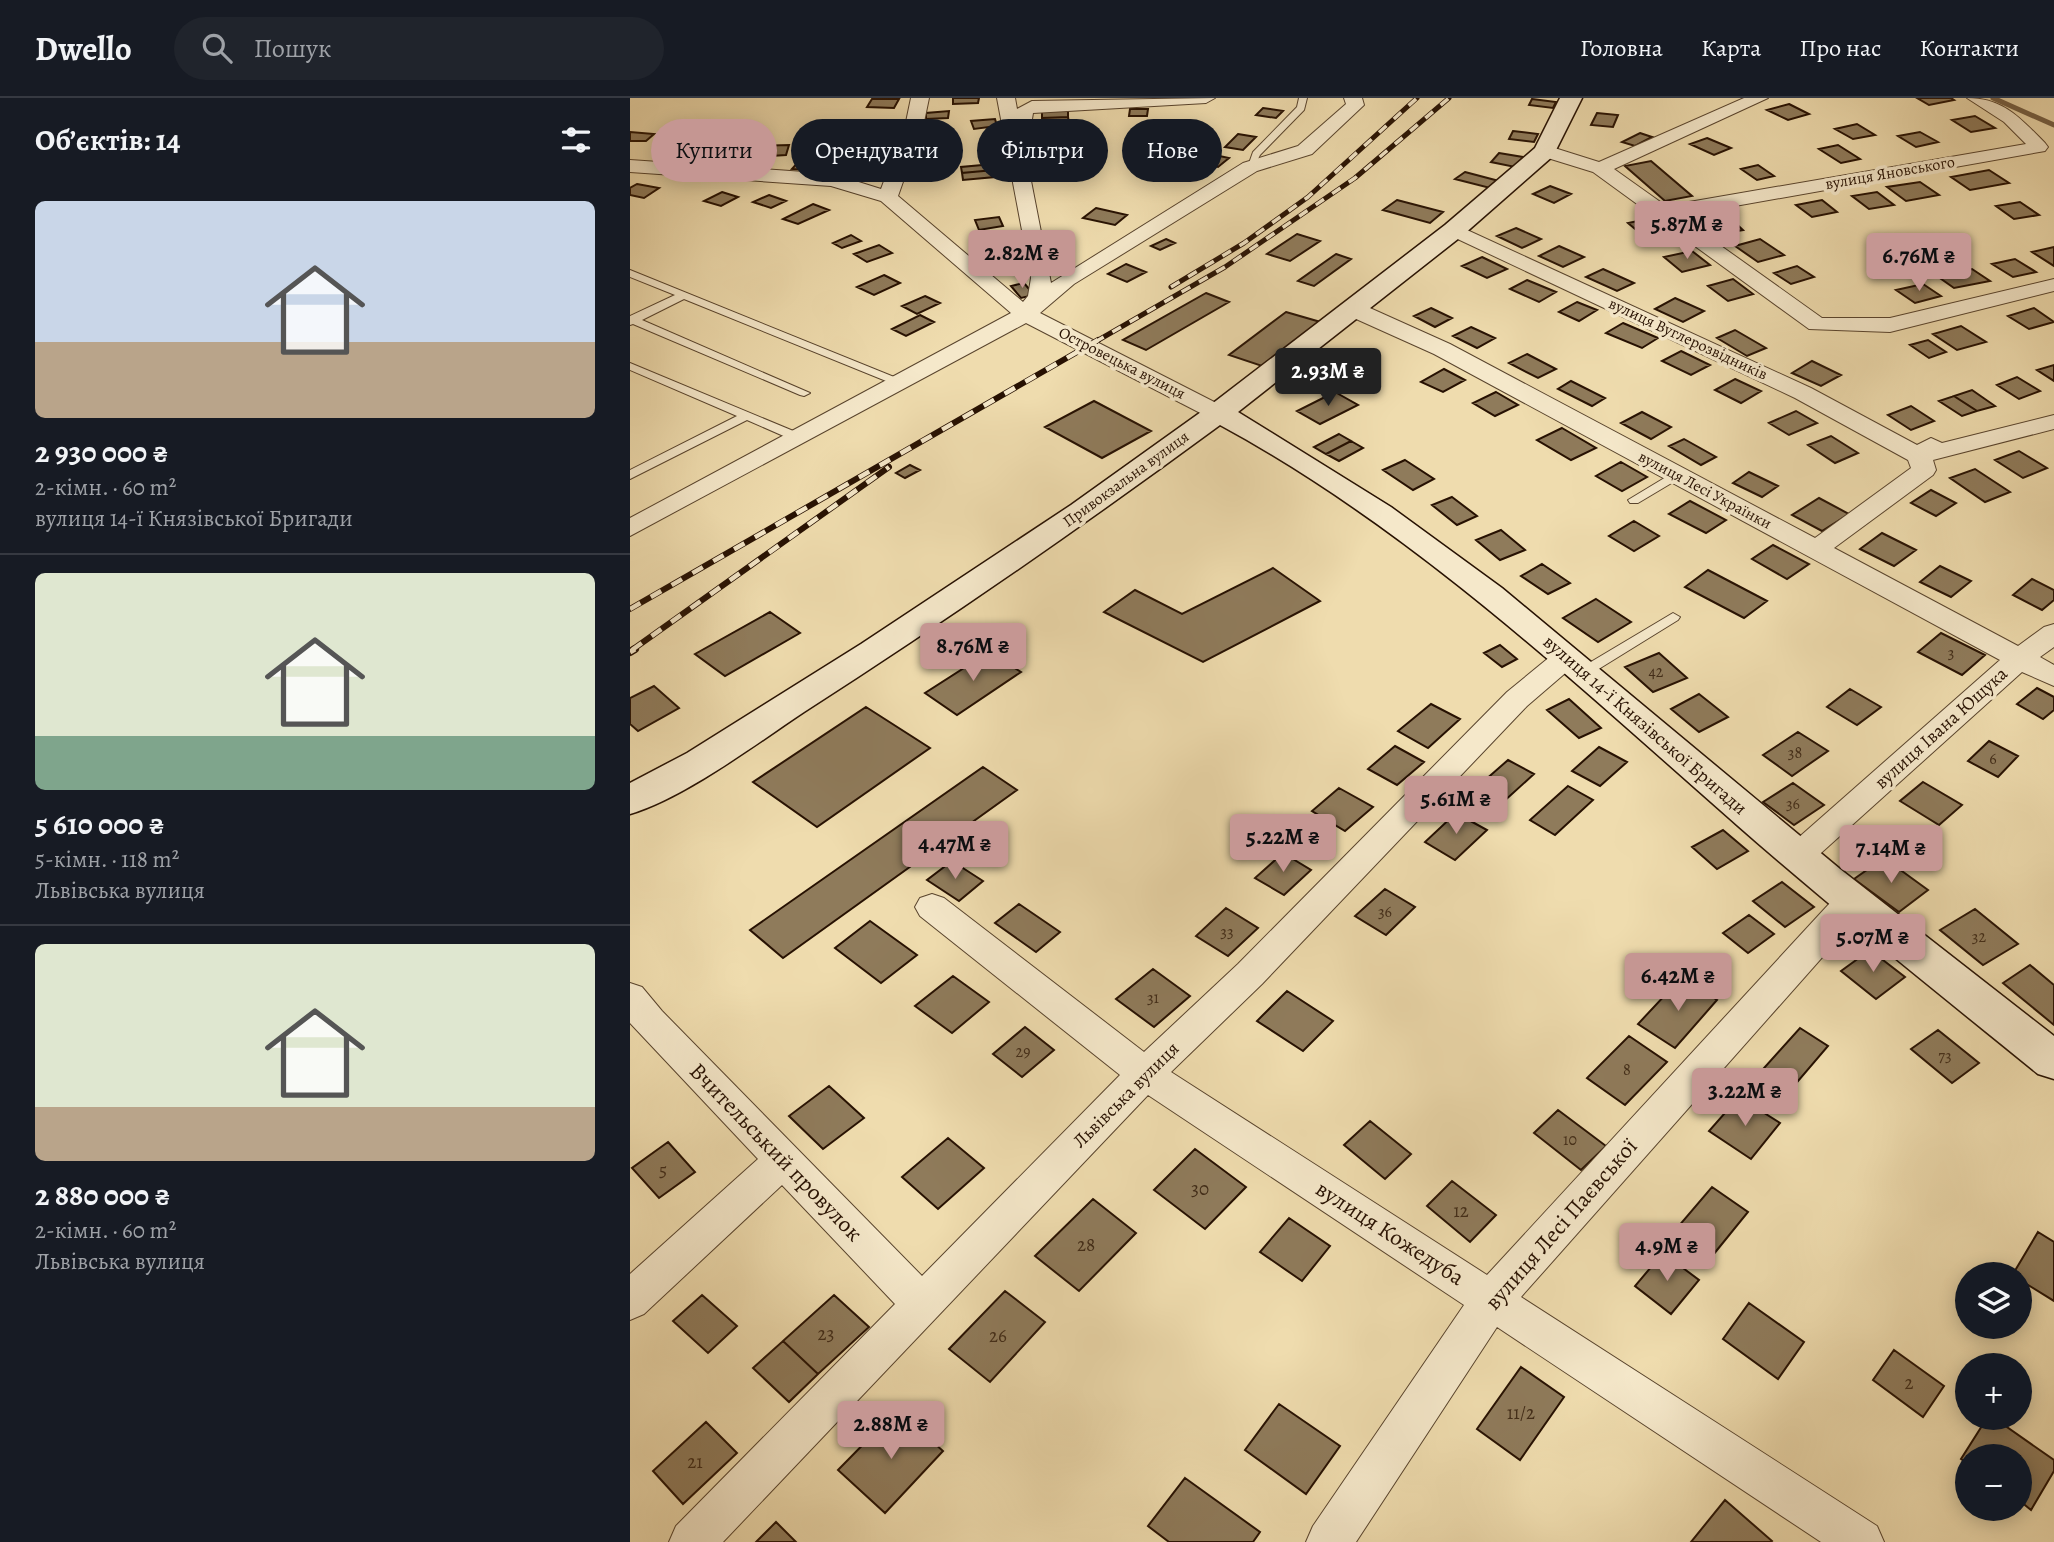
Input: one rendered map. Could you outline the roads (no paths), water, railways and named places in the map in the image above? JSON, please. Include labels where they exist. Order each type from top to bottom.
[{"type":"street","points":[[888,197],[915,122],[920,98]]},
{"type":"street","points":[[1006,98],[1011,119]]},
{"type":"street","points":[[1023,119],[1024,111],[1032,106],[1206,98]]},
{"type":"street","points":[[630,528],[1026,314],[1067,280],[1250,167],[1305,150],[1355,105],[1353,98]]},
{"type":"street","name":"Привокзальна вулиця","points":[[630,800],[701,762],[885,644],[1082,512],[1218,413],[1454,230],[1545,151],[1571,98]]},
{"type":"street","points":[[1600,168],[1759,98]]},
{"type":"street","name":"вулиця Яновського","points":[[1662,213],[2039,147],[2010,118],[1976,98]]},
{"type":"street","points":[[1545,151],[1600,168],[1817,324],[1890,325],[2054,285]]},
{"type":"street","name":"Островецька вулиця","points":[[630,166],[833,180],[888,197],[978,273],[999,295],[1026,314],[1218,413]]},
{"type":"street","points":[[1023,182],[1041,278],[1039,296],[1026,314]]},
{"type":"street","name":"вулиця Вуглерозвідників","points":[[1454,230],[1803,393],[1919,456]]},
{"type":"street","name":"вулиця Лесі Українки","points":[[1353,309],[1442,349],[2054,677]]},
{"type":"street","points":[[1919,456],[1940,437],[2054,404]]},
{"type":"street","name":"вулиця 14-ї Князівської Бригади","points":[[1218,413],[1245,427],[1390,518],[1576,664],[1853,900],[2054,1061]]},
{"type":"street","points":[[1919,456],[2054,422]]},
{"type":"street","points":[[1817,548],[1924,470],[1919,456]]},
{"type":"street","name":"вулиця Івана Ющука","points":[[1800,855],[2020,658],[2054,633]]},
{"type":"street","name":"Львівська вулиця","points":[[692,1542],[1145,1074],[1250,974],[1517,699],[1576,664]]},
{"type":"street","name":"вулиця Лесі Паєвської","points":[[1329,1542],[1492,1299],[1853,900]]},
{"type":"street","name":"вулиця Кожедуба","points":[[932,907],[1145,1074],[1861,1542]]},
{"type":"street","name":"Вчительський провулок","points":[[636,1018],[783,1160],[923,1305]]},
{"type":"street","points":[[630,1301],[783,1160]]},
{"type":"lane","points":[[1250,167],[1256,154],[1301,108],[1303,98]]},
{"type":"lane","points":[[630,273],[900,383]]},
{"type":"lane","points":[[631,321],[683,295]]},
{"type":"lane","points":[[631,321],[804,393]]},
{"type":"lane","points":[[630,366],[799,438]]},
{"type":"lane","points":[[630,475],[746,416]]},
{"type":"lane","points":[[1634,500],[1676,475]]},
{"type":"lane","points":[[1576,664],[1673,617]]},
{"type":"waterway","points":[[1993,98],[2054,125]]},
{"type":"railway","points":[[1171,287],[1244,243],[1308,197],[1417,98]]},
{"type":"railway","points":[[1095,342],[1225,267],[1355,178],[1449,98]]},
{"type":"railway","points":[[630,609],[1098,340]]},
{"type":"railway","points":[[632,650],[889,467]]},
{"type":"railway","points":[[630,652],[635,649]]}]
